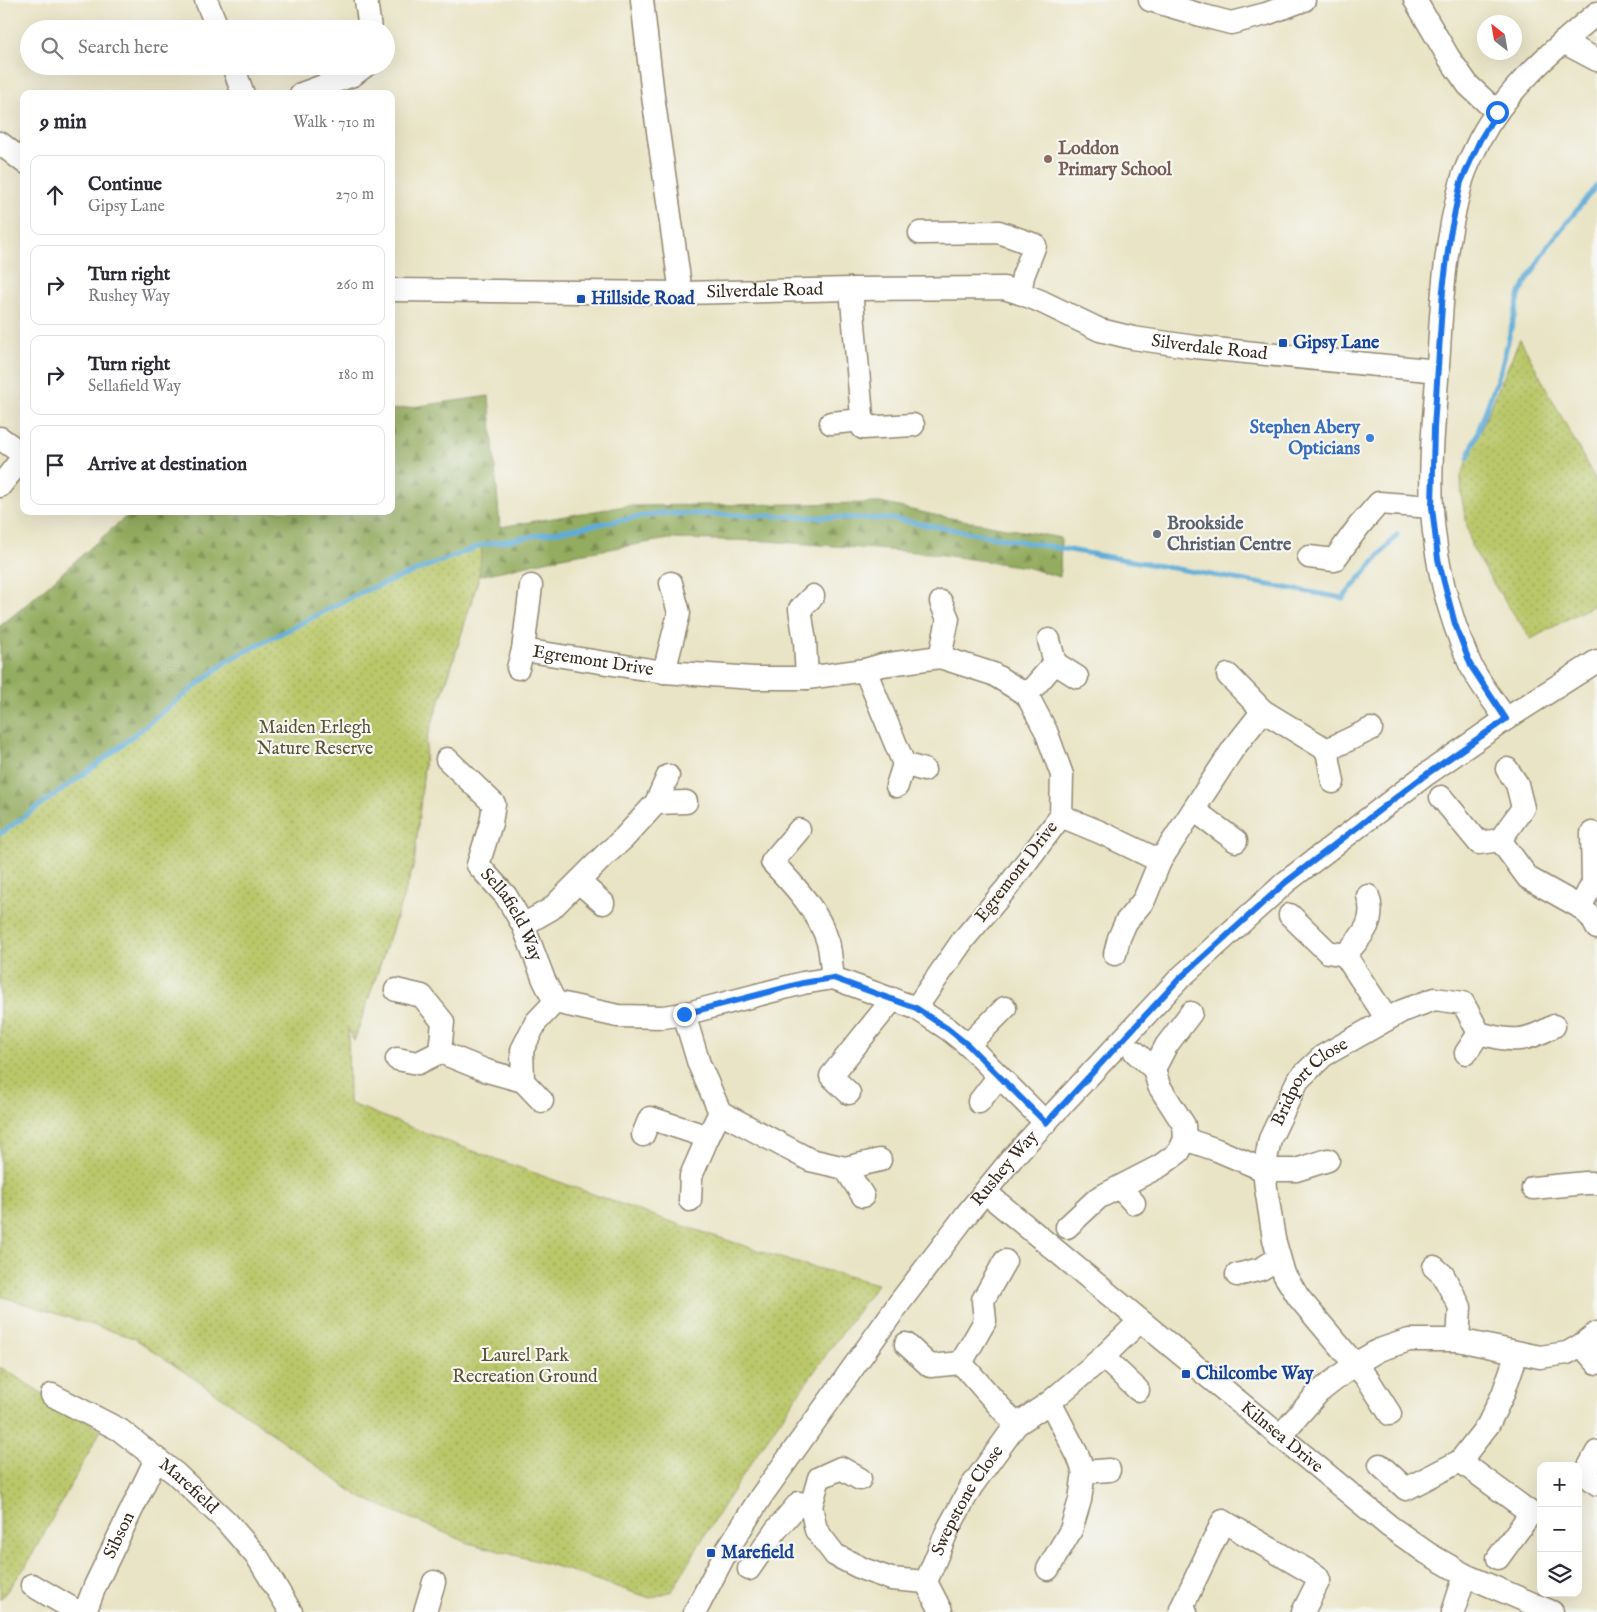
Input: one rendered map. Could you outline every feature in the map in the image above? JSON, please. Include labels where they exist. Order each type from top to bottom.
[{"type":"street","points":[[206,0],[214,20]]},
{"type":"street","points":[[366,0],[369,20]]},
{"type":"street","points":[[642,0],[653,96],[681,293]]},
{"type":"street","points":[[1150,0],[1231,22],[1266,14],[1304,0]]},
{"type":"street","points":[[1414,0],[1448,58],[1468,85],[1497,112]]},
{"type":"street","points":[[1506,719],[1471,666],[1455,624],[1438,559],[1432,507],[1434,428],[1443,290],[1450,235],[1461,182],[1480,140],[1497,112],[1532,70],[1597,13]]},
{"type":"street","points":[[1563,42],[1597,60]]},
{"type":"street","points":[[236,75],[241,90]]},
{"type":"street","points":[[312,90],[352,75]]},
{"type":"street","points":[[0,143],[20,159]]},
{"type":"street","points":[[920,233],[999,232],[1034,245],[1023,276],[1020,292]]},
{"type":"street","name":"Silverdale Road","points":[[395,290],[681,293],[1004,288],[1020,292],[1095,336],[1133,338],[1195,347],[1438,371]]},
{"type":"street","points":[[851,289],[863,428],[913,425]]},
{"type":"street","points":[[831,423],[863,420]]},
{"type":"street","points":[[0,438],[20,452]]},
{"type":"street","points":[[0,486],[20,460]]},
{"type":"street","points":[[1308,558],[1334,560],[1379,503],[1432,507]]},
{"type":"street","name":"Egremont Drive","points":[[664,672],[678,613],[671,583]]},
{"type":"street","name":"Egremont Drive","points":[[531,586],[521,659],[754,678],[807,678],[940,657],[993,674],[1027,695],[1046,731],[1062,775],[1061,816],[1006,889],[963,940],[916,1008]]},
{"type":"street","points":[[801,602],[807,678]]},
{"type":"street","points":[[940,657],[948,619],[941,602]]},
{"type":"street","points":[[1049,640],[1055,662],[1077,677]]},
{"type":"street","name":"Rushey Way","points":[[695,1612],[727,1550],[762,1495],[906,1294],[966,1215],[1014,1156],[1179,979],[1286,882],[1424,776],[1506,719],[1597,661]]},
{"type":"street","points":[[1027,695],[1055,662]]},
{"type":"street","points":[[865,670],[914,767],[897,786]]},
{"type":"street","points":[[1228,675],[1263,711],[1327,750],[1333,782]]},
{"type":"street","points":[[1115,954],[1126,922],[1144,900],[1160,860],[1233,749],[1263,711]]},
{"type":"street","points":[[1327,750],[1371,729]]},
{"type":"street","name":"Sellafield Way","points":[[447,759],[494,804],[491,823],[478,865],[506,896],[523,925],[544,980],[555,1002]]},
{"type":"street","points":[[1441,797],[1479,843],[1500,840],[1523,808],[1518,784],[1507,770]]},
{"type":"street","points":[[523,925],[550,909],[623,839],[656,803],[668,776]]},
{"type":"street","points":[[656,803],[686,802]]},
{"type":"street","points":[[1194,810],[1236,841]]},
{"type":"street","points":[[1061,816],[1160,860]]},
{"type":"street","points":[[799,830],[764,865],[798,891],[822,926],[829,945],[833,978]]},
{"type":"street","points":[[1580,907],[1593,883],[1592,834]]},
{"type":"street","points":[[1500,840],[1528,878],[1580,907],[1591,917],[1597,928]]},
{"type":"street","points":[[579,882],[603,902]]},
{"type":"street","points":[[1345,955],[1368,929],[1372,906],[1368,896]]},
{"type":"street","points":[[1290,915],[1328,952],[1345,955],[1387,1019]]},
{"type":"street","points":[[522,1081],[522,1050],[536,1022],[555,1002],[618,1016],[663,1017],[684,1014],[803,983],[833,978],[916,1008],[948,1029],[968,1045],[1046,1123]]},
{"type":"street","points":[[396,990],[422,996],[443,1022],[440,1052]]},
{"type":"street","points":[[849,1093],[831,1076],[893,999]]},
{"type":"street","name":"Bridport Close","points":[[1355,1364],[1299,1298],[1284,1274],[1274,1239],[1264,1170],[1270,1139],[1298,1080],[1323,1056],[1387,1019],[1435,999],[1462,1002],[1479,1033]]},
{"type":"street","points":[[968,1045],[1005,1008]]},
{"type":"street","points":[[1154,1069],[1166,1046],[1191,1013]]},
{"type":"street","points":[[684,1014],[699,1064],[720,1112],[810,1160],[845,1168],[880,1160]]},
{"type":"street","points":[[1466,1053],[1479,1033],[1505,1040],[1535,1037],[1554,1026]]},
{"type":"street","points":[[397,1059],[418,1063],[440,1052],[487,1071],[522,1081],[542,1101]]},
{"type":"street","points":[[1067,1227],[1098,1198],[1127,1195],[1179,1152],[1185,1139],[1184,1125],[1159,1086],[1154,1069],[1135,1052]]},
{"type":"street","points":[[979,1102],[999,1076]]},
{"type":"street","points":[[690,1200],[691,1176],[720,1112]]},
{"type":"street","points":[[643,1135],[650,1118],[708,1137]]},
{"type":"street","points":[[1185,1139],[1264,1170],[1296,1170],[1328,1160]]},
{"type":"street","points":[[845,1168],[863,1196]]},
{"type":"street","points":[[1533,1188],[1586,1182],[1597,1183]]},
{"type":"street","name":"Kilnsea Drive","points":[[985,1192],[1389,1526],[1427,1553],[1465,1575],[1552,1612]]},
{"type":"street","points":[[1237,1275],[1260,1269],[1279,1258]]},
{"type":"street","points":[[961,1363],[984,1321],[983,1300],[1004,1261]]},
{"type":"street","points":[[1434,1267],[1443,1275],[1460,1307],[1458,1340]]},
{"type":"street","name":"Swepstone Close","points":[[926,1582],[948,1529],[971,1487],[1016,1425],[1050,1402],[1103,1357],[1140,1321]]},
{"type":"street","points":[[1279,1437],[1319,1392],[1355,1364],[1379,1350],[1409,1340],[1458,1340],[1540,1356],[1567,1353],[1589,1339],[1597,1364]]},
{"type":"street","points":[[906,1344],[930,1366],[961,1363]]},
{"type":"street","points":[[1380,1465],[1406,1489],[1460,1461],[1488,1426],[1503,1394],[1516,1352]]},
{"type":"street","points":[[1103,1357],[1138,1390]]},
{"type":"street","points":[[961,1363],[1016,1425]]},
{"type":"street","points":[[1355,1364],[1369,1381],[1390,1414]]},
{"type":"street","name":"Marefield","points":[[52,1395],[120,1430],[176,1474],[227,1522],[258,1558],[291,1612]]},
{"type":"street","points":[[1048,1569],[1071,1530],[1080,1500],[1084,1472],[1078,1456],[1050,1402]]},
{"type":"street","points":[[1587,1480],[1597,1452]]},
{"type":"street","name":"Sibson","points":[[85,1612],[95,1586],[156,1459]]},
{"type":"street","points":[[1460,1461],[1531,1513],[1498,1558]]},
{"type":"street","points":[[860,1479],[841,1468],[819,1478],[811,1506],[816,1530],[836,1555],[863,1569],[891,1579],[926,1582],[941,1611]]},
{"type":"street","points":[[1084,1472],[1109,1470]]},
{"type":"street","points":[[749,1569],[776,1530],[798,1503],[811,1506]]},
{"type":"street","points":[[1186,1612],[1181,1609],[1223,1521],[1317,1576],[1319,1580],[1303,1612]]},
{"type":"street","points":[[1454,1612],[1465,1575]]},
{"type":"street","points":[[426,1612],[434,1582]]},
{"type":"street","points":[[32,1585],[78,1612]]},
{"type":"green space","points":[[1520,339],[1597,483],[1597,603],[1531,639],[1495,586],[1471,545],[1462,499],[1461,476]]},
{"type":"green space","name":"Maiden Erlegh Nature Reserve","points":[[489,396],[500,527],[625,506],[881,503],[934,515],[1061,538],[1060,577],[1025,567],[929,553],[766,541],[669,539],[567,556],[479,576],[451,668],[427,737],[414,865],[354,1041],[348,1027],[0,1053],[0,626],[127,515],[395,515],[395,409]]},
{"type":"green space","name":"Laurel Park Recreation Ground","points":[[482,545],[479,576],[451,668],[427,737],[414,865],[354,1041],[348,1029],[349,1103],[454,1144],[648,1214],[790,1261],[877,1284],[744,1473],[672,1591],[650,1598],[552,1565],[469,1543],[360,1497],[226,1400],[134,1338],[0,1296],[0,834],[95,766],[227,661],[362,592]]},
{"type":"green space","points":[[0,1367],[101,1430],[26,1566],[0,1600]]},
{"type":"waterway","points":[[1468,458],[1501,369],[1520,293],[1548,246],[1597,185]]},
{"type":"waterway","points":[[0,834],[95,766],[227,661],[362,592],[482,545],[661,513],[893,519],[1343,598],[1397,535]]},
{"type":"place","name":"Loddon Primary School","points":[[1048,159]]},
{"type":"place","name":"Hillside Road","points":[[581,299]]},
{"type":"place","name":"Gipsy Lane","points":[[1283,343]]},
{"type":"place","name":"Stephen Abery Opticians","points":[[1370,438]]},
{"type":"place","name":"Brookside Christian Centre","points":[[1157,534]]},
{"type":"place","name":"Chilcombe Way","points":[[1186,1374]]},
{"type":"place","name":"Marefield","points":[[711,1553]]},
{"type":"route","points":[[684,1014],[803,983],[833,978],[916,1008],[948,1029],[968,1045],[1046,1123],[1179,979],[1286,882],[1424,776],[1506,719],[1471,666],[1455,624],[1438,559],[1432,507],[1434,428],[1443,290],[1450,235],[1461,182],[1480,140],[1497,112]]}]
